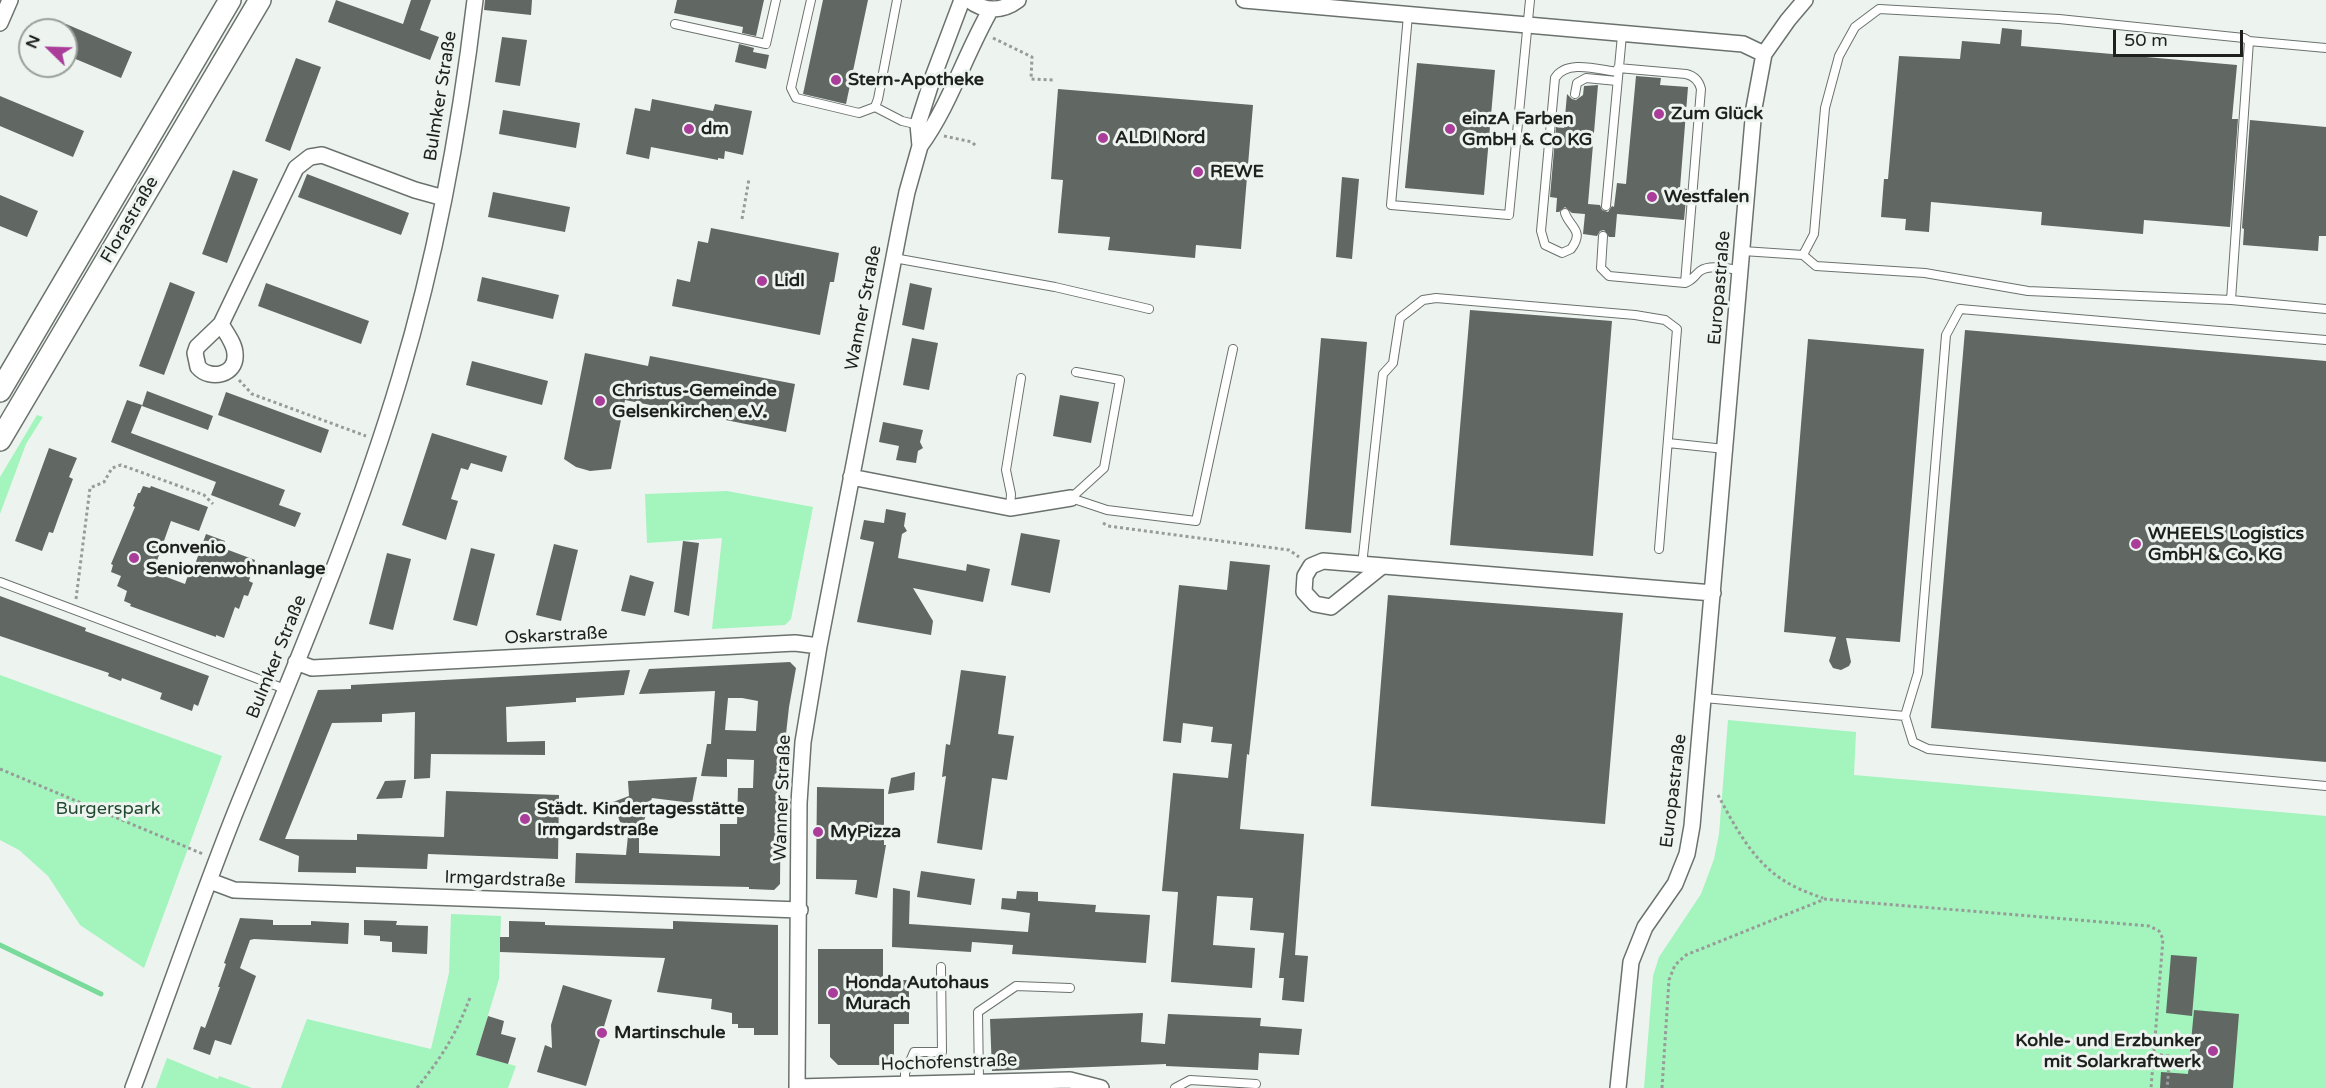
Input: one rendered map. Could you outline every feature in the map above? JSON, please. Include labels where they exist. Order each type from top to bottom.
[{"type":"main road","name":"Florastraße","points":[[0,391],[230,0]]},
{"type":"main road","name":"Florastraße","points":[[0,440],[260,0]]},
{"type":"street","points":[[0,24],[10,0]]},
{"type":"street","name":"Bulmker Straße","points":[[133,1088],[217,861],[342,552],[380,441],[420,305],[444,198],[461,107],[475,0]]},
{"type":"street","name":"Wanner Straße","points":[[797,1088],[802,759],[819,646],[907,192],[925,127],[933,77],[962,0]]},
{"type":"street","points":[[969,0],[981,7],[991,9],[1001,9],[1018,0]]},
{"type":"street","points":[[1244,0],[1329,4],[1408,15],[1743,44],[1764,54]]},
{"type":"street","name":"Europastraße","points":[[1618,1088],[1631,962],[1645,927],[1675,884],[1687,854],[1692,826],[1754,108],[1764,54],[1805,0]]},
{"type":"street","name":"Wanner Straße","points":[[925,127],[991,9]]},
{"type":"street","points":[[221,324],[235,350],[236,358],[224,374],[211,375],[201,370],[196,361],[197,347],[221,324],[296,168],[303,161],[316,155],[322,155],[415,190],[444,198]]},
{"type":"street","points":[[851,477],[1010,508],[1071,498]]},
{"type":"street","points":[[1381,567],[1331,607],[1315,604],[1304,592],[1305,576],[1311,566],[1323,561],[1713,593]]},
{"type":"street","name":"Oskarstraße","points":[[296,662],[312,668],[795,643],[819,646]]},
{"type":"street","name":"Irmgardstraße","points":[[210,881],[234,890],[800,910]]},
{"type":"street","name":"Hochofenstraße","points":[[797,1088],[1070,1080],[1101,1088]]},
{"type":"lane","points":[[675,24],[766,44],[776,0]]},
{"type":"lane","points":[[811,0],[791,87],[796,98],[860,112],[875,107],[902,121],[925,127]]},
{"type":"lane","points":[[875,107],[897,0]]},
{"type":"lane","points":[[1408,15],[1391,205],[1509,215],[1530,0]]},
{"type":"lane","points":[[1803,255],[1814,234],[1825,108],[1839,56],[1855,27],[1879,9],[2059,19],[2326,48]]},
{"type":"lane","points":[[1606,206],[1622,34]]},
{"type":"lane","points":[[2231,300],[2249,41]]},
{"type":"lane","points":[[1565,213],[1576,229],[1577,235],[1571,249],[1562,253],[1545,245],[1540,231],[1555,78],[1559,72],[1571,67],[1618,74]]},
{"type":"lane","points":[[1575,94],[1577,83],[1581,79],[1618,74],[1686,74],[1692,76],[1700,84],[1684,283]]},
{"type":"lane","points":[[1603,236],[1601,264],[1604,273],[1614,276],[1684,283],[1694,279],[1697,273],[1706,267],[1741,270]]},
{"type":"lane","points":[[1743,251],[1803,255],[1816,266],[1925,273],[2028,291],[2231,300],[2326,309]]},
{"type":"lane","points":[[894,258],[1055,287],[1149,309]]},
{"type":"lane","points":[[1362,565],[1383,374],[1394,363],[1400,318],[1423,300],[1436,298],[1635,315],[1665,320],[1677,329],[1659,549]]},
{"type":"lane","points":[[2326,340],[1960,309],[1946,335],[1918,673],[1905,717],[1913,742],[1928,749],[2326,786]]},
{"type":"lane","points":[[1076,372],[1120,380],[1104,468],[1071,498],[1107,510],[1196,521],[1233,349]]},
{"type":"lane","points":[[1010,508],[1011,495],[1006,470],[1021,378]]},
{"type":"lane","points":[[1668,443],[1725,450]]},
{"type":"lane","points":[[0,582],[285,689]]},
{"type":"lane","points":[[1704,698],[1905,717]]},
{"type":"lane","points":[[905,1084],[905,1073],[914,1052],[942,1053],[941,967]]},
{"type":"lane","points":[[979,1082],[978,1012],[1016,986],[1070,988]]},
{"type":"lane","points":[[1175,1088],[1190,1080],[1256,1084]]},
{"type":"path","points":[[976,34],[997,39],[1032,57],[1031,78],[1053,80]]},
{"type":"path","points":[[925,127],[949,138],[972,142],[976,146]]},
{"type":"path","points":[[742,219],[749,179]]},
{"type":"path","points":[[229,370],[252,394],[380,441]]},
{"type":"path","points":[[74,610],[90,488],[104,482],[112,468],[121,465],[204,495],[213,504]]},
{"type":"path","points":[[1099,519],[1108,526],[1289,550],[1311,566]]},
{"type":"path","points":[[0,770],[217,861]]},
{"type":"path","points":[[1718,795],[1742,837],[1766,866],[1779,878],[1825,899],[2150,926],[2159,931],[2163,939],[2151,1088]]},
{"type":"path","points":[[1662,1088],[1669,980],[1674,965],[1686,955],[1825,899]]},
{"type":"path","points":[[417,1088],[448,1047],[458,1029],[471,995]]},
{"type":"path","points":[[2154,1054],[2170,1056],[2167,1088]]},
{"type":"green space","points":[[37,415],[43,417],[26,444],[0,514],[0,477]]},
{"type":"green space","points":[[727,491],[813,507],[791,619],[785,625],[712,629],[722,538],[647,543],[645,494]]},
{"type":"green space","name":"Burgerspark","points":[[0,675],[222,756],[144,968],[80,925],[48,876],[19,850],[0,840]]},
{"type":"green space","points":[[1728,720],[1856,732],[1854,775],[2326,816],[2326,1088],[1644,1088],[1653,976],[1659,957],[1701,894],[1714,859],[1719,834]]},
{"type":"green space","points":[[451,914],[501,916],[499,979],[476,1055],[516,1066],[508,1088],[281,1088],[307,1019],[431,1049],[449,973]]},
{"type":"green space","points":[[167,1058],[218,1079],[219,1076],[252,1088],[156,1088]]},
{"type":"building","points":[[336,0],[403,24],[411,0],[431,0],[420,30],[439,37],[430,60],[328,22]]},
{"type":"building","points":[[485,0],[532,0],[531,15],[484,10]]},
{"type":"building","points":[[677,0],[764,0],[756,36],[742,33],[743,27],[674,13]]},
{"type":"building","points":[[823,0],[868,0],[846,104],[803,94]]},
{"type":"building","points":[[2002,28],[2022,30],[2021,46],[2237,65],[2232,119],[2238,119],[2230,227],[2144,220],[2143,234],[2041,225],[2042,212],[1931,202],[1929,232],[1905,230],[1906,219],[1881,217],[1884,179],[1888,179],[1899,56],[1960,59],[1962,41],[2000,44]]},
{"type":"building","points":[[78,29],[132,52],[121,78],[78,60]]},
{"type":"building","points":[[502,37],[527,40],[520,86],[495,82]]},
{"type":"building","points":[[739,44],[754,48],[753,52],[769,55],[766,69],[735,62]]},
{"type":"building","points":[[296,58],[321,67],[290,151],[265,141]]},
{"type":"building","name":"einzA Farben GmbH & Co KG","points":[[1417,63],[1495,70],[1484,195],[1405,188]]},
{"type":"building","points":[[1636,76],[1661,78],[1660,85],[1688,87],[1680,188],[1687,189],[1684,220],[1617,214],[1615,237],[1609,237],[1604,230],[1600,231],[1597,236],[1583,234],[1585,214],[1572,213],[1565,207],[1556,212],[1557,198],[1550,197],[1556,127],[1564,128],[1567,94],[1576,100],[1583,95],[1584,86],[1598,85],[1588,204],[1600,205],[1602,210],[1608,212],[1612,206],[1614,207],[1617,183],[1626,184]]},
{"type":"building","points":[[1058,89],[1253,105],[1241,249],[1196,245],[1195,258],[1108,250],[1110,237],[1058,233],[1063,180],[1051,179]]},
{"type":"building","points":[[0,96],[84,131],[73,157],[0,126]]},
{"type":"building","name":"dm","points":[[652,99],[713,111],[715,104],[752,111],[743,155],[725,151],[724,159],[718,158],[718,160],[651,147],[649,159],[626,154],[635,108],[650,111]]},
{"type":"building","points":[[503,110],[580,123],[576,148],[499,134]]},
{"type":"building","points":[[2250,120],[2326,127],[2326,236],[2319,236],[2318,251],[2243,245],[2244,229],[2242,228]]},
{"type":"building","points":[[233,170],[258,179],[227,263],[202,254]]},
{"type":"building","points":[[307,174],[409,213],[401,235],[298,197]]},
{"type":"building","points":[[1342,177],[1359,179],[1352,259],[1336,257]]},
{"type":"building","points":[[493,192],[570,207],[565,232],[488,217]]},
{"type":"building","points":[[0,195],[38,211],[27,237],[0,226]]},
{"type":"building","name":"Lidl","points":[[711,228],[839,253],[834,282],[830,282],[820,335],[672,306],[677,279],[690,282],[698,241],[708,243]]},
{"type":"building","points":[[482,277],[559,295],[553,319],[477,301]]},
{"type":"building","points":[[170,282],[195,292],[164,375],[139,366]]},
{"type":"building","points":[[266,283],[369,321],[361,344],[258,306]]},
{"type":"building","points":[[910,283],[932,288],[924,330],[902,325]]},
{"type":"building","points":[[1470,310],[1612,321],[1593,556],[1450,545]]},
{"type":"building","name":"WHEELS Logistics GmbH & Co. KG","points":[[1965,330],[2326,361],[2326,762],[1931,728]]},
{"type":"building","points":[[912,338],[938,343],[929,390],[903,385]]},
{"type":"building","points":[[1321,338],[1367,342],[1351,533],[1305,529]]},
{"type":"building","points":[[1808,339],[1924,349],[1900,642],[1846,638],[1851,662],[1849,666],[1841,670],[1833,668],[1829,661],[1836,637],[1784,632]]},
{"type":"building","points":[[585,353],[648,366],[650,356],[795,384],[786,432],[625,400],[611,469],[590,471],[576,467],[564,459]]},
{"type":"building","points":[[472,361],[548,381],[542,405],[466,385]]},
{"type":"building","points":[[147,391],[213,416],[208,430],[142,406]]},
{"type":"building","points":[[226,392],[329,430],[321,453],[218,415]]},
{"type":"building","points":[[1060,395],[1099,402],[1091,443],[1053,436]]},
{"type":"building","points":[[127,400],[142,405],[131,433],[285,490],[279,505],[301,513],[295,527],[211,495],[216,482],[111,442]]},
{"type":"building","points":[[883,422],[923,430],[920,442],[923,448],[918,451],[916,463],[896,460],[899,446],[879,442]]},
{"type":"building","points":[[432,433],[507,456],[502,472],[471,463],[468,470],[461,468],[451,499],[458,501],[446,540],[402,525]]},
{"type":"building","points":[[49,448],[77,458],[69,477],[73,479],[53,533],[49,532],[42,551],[15,541]]},
{"type":"building","name":"Convenio Seniorenwohnanlage","points":[[143,486],[150,488],[151,486],[208,507],[199,531],[171,521],[153,572],[185,584],[206,534],[225,541],[223,548],[255,560],[249,581],[253,583],[248,596],[244,595],[239,609],[235,607],[224,638],[130,606],[131,604],[124,601],[127,591],[117,586],[121,576],[111,572],[113,565],[111,564],[135,507],[133,506],[138,493]]},
{"type":"building","points":[[886,509],[906,513],[904,526],[907,531],[902,534],[898,558],[966,571],[967,564],[990,569],[983,602],[913,588],[933,621],[931,635],[857,622],[874,542],[860,539],[864,520],[884,523]]},
{"type":"building","points":[[1021,533],[1060,540],[1050,593],[1011,585]]},
{"type":"building","points":[[683,541],[699,543],[689,616],[674,612]]},
{"type":"building","points":[[554,544],[578,550],[561,621],[536,615]]},
{"type":"building","points":[[471,548],[495,554],[477,626],[453,620]]},
{"type":"building","points":[[387,553],[411,559],[393,630],[369,624]]},
{"type":"building","points":[[1230,561],[1270,565],[1240,829],[1304,834],[1295,955],[1308,956],[1304,1002],[1282,1000],[1284,978],[1279,978],[1284,933],[1250,930],[1253,898],[1217,896],[1213,945],[1255,948],[1252,988],[1171,982],[1178,892],[1162,891],[1173,773],[1228,778],[1232,744],[1211,742],[1213,727],[1183,723],[1181,743],[1163,741],[1179,585],[1227,590]]},
{"type":"building","points":[[630,575],[654,582],[645,616],[621,611]]},
{"type":"building","points":[[1388,595],[1623,613],[1605,824],[1371,806]]},
{"type":"building","points":[[0,596],[86,628],[85,631],[209,676],[198,706],[194,704],[192,711],[160,699],[162,693],[122,678],[121,681],[108,676],[109,673],[0,636]]},
{"type":"building","points":[[790,662],[796,668],[781,779],[780,884],[774,890],[749,889],[749,887],[575,883],[576,853],[626,855],[629,826],[632,826],[620,822],[613,802],[629,796],[628,781],[697,777],[692,803],[652,798],[641,829],[639,828],[639,853],[720,856],[720,824],[737,824],[738,788],[753,788],[754,760],[727,759],[727,777],[701,776],[707,744],[711,744],[715,691],[639,694],[649,669]],"holes":[[[728,698],[758,701],[756,731],[725,730]]]},
{"type":"building","points":[[630,670],[624,695],[576,698],[576,702],[506,707],[507,742],[545,741],[545,755],[431,754],[430,778],[414,779],[415,712],[382,714],[382,722],[332,723],[285,839],[357,840],[357,834],[444,837],[446,791],[559,795],[558,859],[428,854],[427,869],[356,867],[356,873],[298,872],[299,856],[259,840],[318,690],[351,689],[351,685]]},
{"type":"building","points":[[961,670],[1006,676],[998,734],[1014,736],[1007,780],[992,778],[982,850],[937,843],[946,776],[942,777],[946,744],[950,745]]},
{"type":"building","points":[[915,772],[914,790],[888,794],[891,778]]},
{"type":"building","points":[[406,780],[402,798],[376,799],[385,781]]},
{"type":"building","points":[[817,787],[884,789],[884,845],[886,845],[877,898],[855,894],[857,880],[816,879]]},
{"type":"building","points":[[921,871],[975,879],[971,905],[917,897]]},
{"type":"building","points":[[893,888],[910,891],[909,924],[1028,932],[1030,913],[1001,909],[1002,898],[1016,899],[1017,891],[1038,892],[1038,901],[1096,905],[1095,912],[1150,915],[1146,963],[1012,954],[1013,945],[972,942],[971,952],[892,947]]},
{"type":"building","points":[[240,918],[273,920],[273,925],[311,925],[311,921],[349,923],[348,944],[250,940],[240,968],[256,976],[231,1045],[215,1040],[210,1055],[193,1049],[201,1026],[205,1028],[220,987],[218,987],[226,964],[224,963]]},
{"type":"building","points":[[364,920],[397,921],[396,925],[428,926],[427,954],[392,952],[392,942],[380,941],[380,936],[364,935]]},
{"type":"building","points":[[509,921],[545,922],[545,925],[673,929],[673,921],[778,925],[778,1035],[754,1035],[754,1028],[738,1028],[738,1024],[732,1024],[732,1013],[711,1009],[712,999],[657,992],[665,958],[500,952],[500,937],[509,937]]},
{"type":"building","points":[[818,949],[883,949],[883,980],[909,980],[909,1024],[894,1024],[894,1065],[838,1065],[830,1057],[830,1024],[818,1024]]},
{"type":"building","name":"Kohle- und Erzbunker mit Solarkraftwerk","points":[[2171,955],[2197,957],[2192,1016],[2166,1013]]},
{"type":"building","points":[[563,985],[612,1000],[586,1086],[537,1072],[545,1045],[552,1048],[551,1025]]},
{"type":"building","name":"Kohle- und Erzbunker mit Solarkraftwerk","points":[[2194,1010],[2239,1014],[2233,1088],[2160,1088],[2161,1072],[2188,1074]]},
{"type":"building","points":[[1143,1013],[1141,1042],[1165,1044],[1168,1014],[1261,1018],[1260,1026],[1302,1029],[1299,1055],[1259,1053],[1258,1070],[1166,1066],[1166,1064],[992,1071],[990,1019]]},
{"type":"building","points":[[488,1016],[504,1021],[501,1034],[516,1038],[508,1064],[476,1055]]},
{"type":"waterway","points":[[0,945],[101,994]]},
{"type":"place","name":"Stern-Apotheke","points":[[836,80]]},
{"type":"place","name":"Zum Glück","points":[[1659,114]]},
{"type":"place","name":"dm","points":[[689,129]]},
{"type":"place","name":"einzA Farben GmbH & Co KG","points":[[1450,129]]},
{"type":"place","name":"ALDI Nord","points":[[1103,138]]},
{"type":"place","name":"REWE","points":[[1198,172]]},
{"type":"place","name":"Westfalen","points":[[1652,197]]},
{"type":"place","name":"Lidl","points":[[762,281]]},
{"type":"place","name":"Christus-Gemeinde Gelsenkirchen e.V.","points":[[600,401]]},
{"type":"place","name":"WHEELS Logistics GmbH & Co. KG","points":[[2136,544]]},
{"type":"place","name":"Convenio Seniorenwohnanlage","points":[[134,558]]},
{"type":"place","name":"Städt. Kindertagesstätte Irmgardstraße","points":[[525,819]]},
{"type":"place","name":"MyPizza","points":[[818,832]]},
{"type":"place","name":"Honda Autohaus Murach","points":[[833,993]]},
{"type":"place","name":"Martinschule","points":[[602,1033]]},
{"type":"place","name":"Kohle- und Erzbunker mit Solarkraftwerk","points":[[2213,1051]]}]
